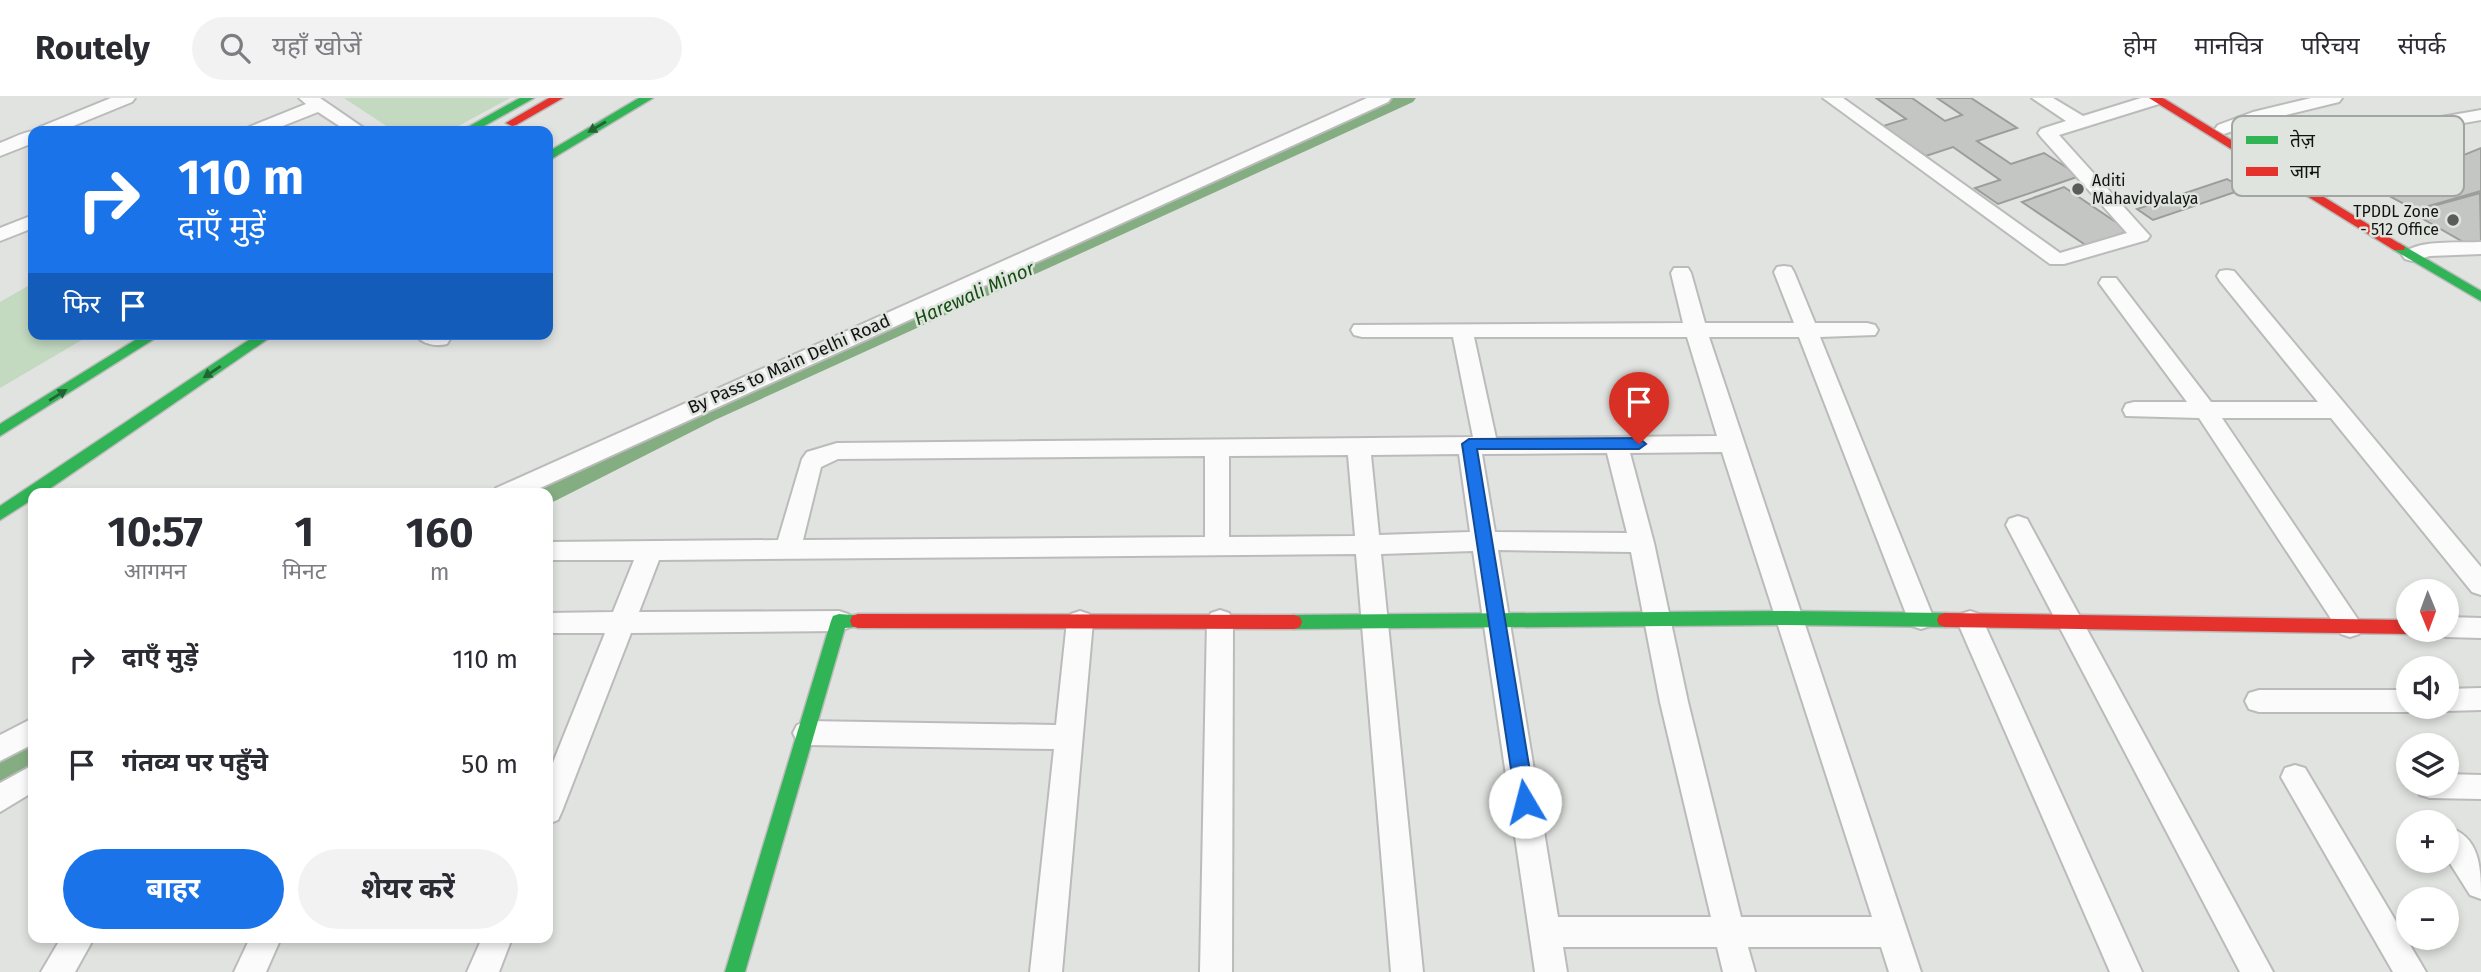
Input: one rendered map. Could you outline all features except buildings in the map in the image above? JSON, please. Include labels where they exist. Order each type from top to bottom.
[{"type":"street","points":[[58,126],[127,98]]},
{"type":"street","points":[[476,126],[528,98]]},
{"type":"street","points":[[507,126],[557,98]]},
{"type":"street","points":[[582,118],[616,98]]},
{"type":"street","points":[[553,154],[647,98]]},
{"type":"street","name":"By Pass to Main Delhi Road","points":[[516,488],[1382,98]]},
{"type":"street","points":[[1832,98],[2057,260],[2140,236],[2047,133],[2155,98],[2232,143]]},
{"type":"street","points":[[2041,98],[2080,122]]},
{"type":"street","points":[[2175,98],[2232,134]]},
{"type":"street","points":[[2259,116],[2333,98]]},
{"type":"street","points":[[265,126],[313,102],[351,126]]},
{"type":"street","points":[[2224,129],[2232,126]]},
{"type":"street","points":[[0,150],[28,138]]},
{"type":"street","points":[[2323,196],[2420,253],[2481,282]]},
{"type":"street","points":[[2330,196],[2420,253],[2481,297]]},
{"type":"street","points":[[0,235],[28,223]]},
{"type":"street","points":[[2420,253],[2481,248]]},
{"type":"street","points":[[1784,272],[1921,619]]},
{"type":"street","points":[[1681,273],[1731,444],[1905,972]]},
{"type":"street","points":[[2227,276],[2481,585]]},
{"type":"street","points":[[2109,283],[2204,410],[2350,627]]},
{"type":"street","points":[[1362,330],[1867,330]]},
{"type":"street","points":[[1461,331],[1478,444],[1485,541],[1551,972]]},
{"type":"street","points":[[0,431],[145,340]]},
{"type":"street","points":[[39,488],[259,340]]},
{"type":"street","points":[[2134,410],[2337,410]]},
{"type":"street","points":[[1616,443],[1642,543],[1657,619],[1739,972]]},
{"type":"street","points":[[788,549],[810,465],[816,457],[837,451],[1731,444]]},
{"type":"street","points":[[1217,446],[1217,546]]},
{"type":"street","points":[[1359,446],[1408,972]]},
{"type":"street","points":[[0,514],[28,495]]},
{"type":"street","points":[[2018,525],[2068,623],[2257,972]]},
{"type":"street","points":[[553,551],[1368,545],[1485,541],[1642,543]]},
{"type":"street","points":[[553,798],[650,550]]},
{"type":"street","points":[[553,622],[1787,618],[2396,627]]},
{"type":"street","points":[[1216,972],[1220,620]]},
{"type":"street","points":[[736,972],[839,621]]},
{"type":"street","points":[[1046,972],[1080,621]]},
{"type":"street","points":[[1970,621],[2126,972]]},
{"type":"street","points":[[2459,628],[2481,628]]},
{"type":"street","points":[[2459,700],[2481,699]]},
{"type":"street","points":[[2259,701],[2396,701]]},
{"type":"street","points":[[0,749],[28,733]]},
{"type":"street","points":[[807,733],[1069,737]]},
{"type":"street","points":[[2295,778],[2410,972]]},
{"type":"street","points":[[0,799],[28,779]]},
{"type":"street","points":[[2459,787],[2481,787]]},
{"type":"street","points":[[2459,851],[2481,885]]},
{"type":"street","points":[[1545,932],[1891,932]]},
{"type":"street","points":[[57,972],[76,943]]},
{"type":"street","points":[[250,972],[264,943]]},
{"type":"street","points":[[483,972],[495,943]]},
{"type":"green space","points":[[344,98],[510,98],[458,126],[386,126]]},
{"type":"green space","points":[[28,286],[28,340],[82,340],[0,388],[0,302]]},
{"type":"waterway","name":"Harewali Minor","points":[[553,490],[706,414],[1406,98]]},
{"type":"waterway","name":"Harewali Minor","points":[[0,777],[28,760]]},
{"type":"traffic: fast","points":[[476,126],[528,98]]},
{"type":"traffic: fast","points":[[553,154],[647,98]]},
{"type":"traffic: fast","points":[[2399,247],[2481,297]]},
{"type":"traffic: fast","points":[[0,431],[145,340]]},
{"type":"traffic: fast","points":[[39,488],[259,340]]},
{"type":"traffic: fast","points":[[0,514],[28,495]]},
{"type":"traffic: fast","points":[[1294,622],[1787,618],[1945,620]]},
{"type":"traffic: fast","points":[[735,972],[839,621],[858,621]]},
{"type":"traffic: jam","points":[[512,123],[557,98]]},
{"type":"traffic: jam","points":[[2155,98],[2232,145]]},
{"type":"traffic: jam","points":[[2315,196],[2399,247]]},
{"type":"traffic: jam","points":[[1945,620],[2396,627]]},
{"type":"traffic: jam","points":[[858,621],[1294,622]]},
{"type":"place","name":"Aditi Mahavidyalaya","points":[[2078,189]]},
{"type":"place","name":"TPDDL Zone - 512 Office","points":[[2453,220]]},
{"type":"route","points":[[1525,802],[1469,444],[1639,444]]}]
